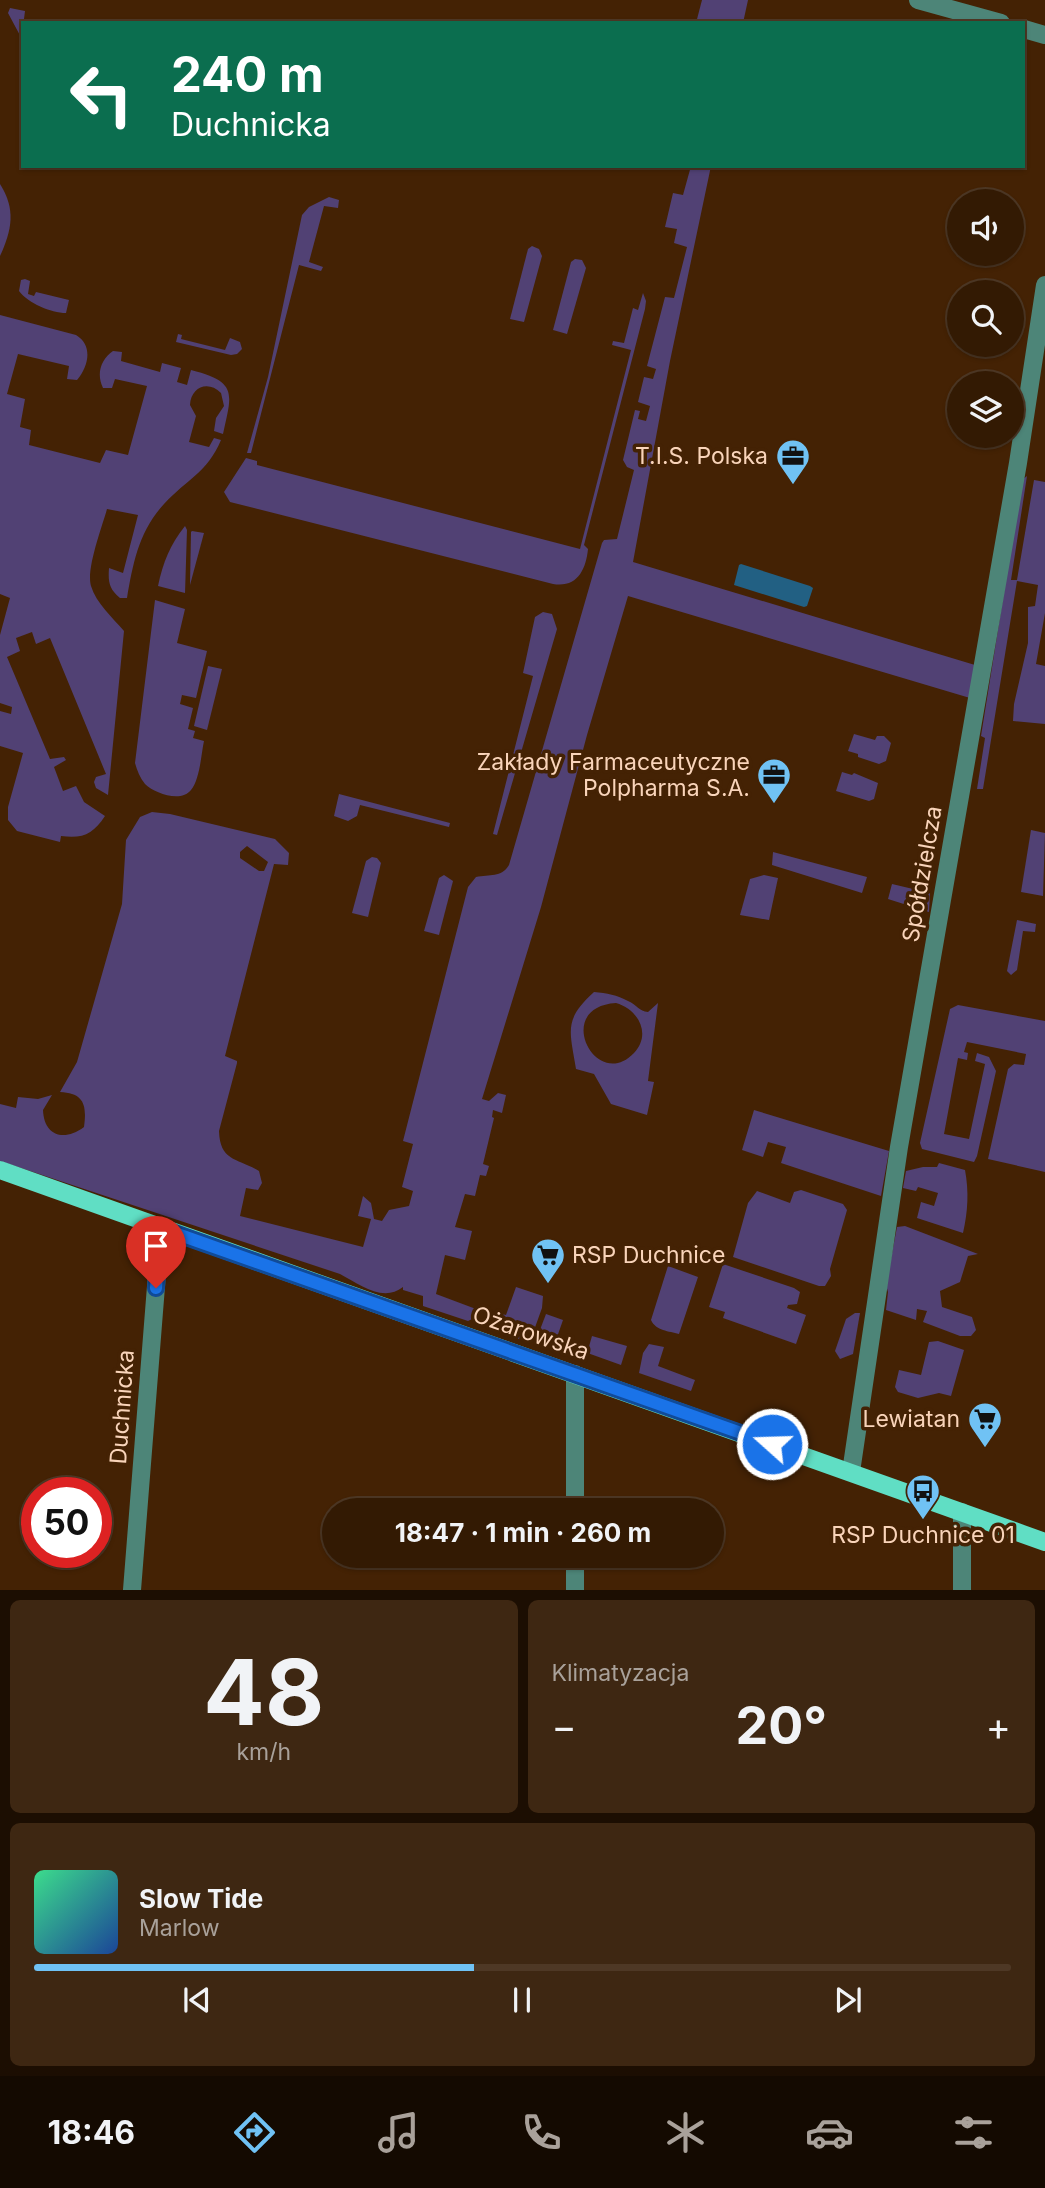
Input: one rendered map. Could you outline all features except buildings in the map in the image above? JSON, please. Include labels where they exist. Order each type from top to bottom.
[{"type":"main road","name":"Ożarowska","points":[[0,1170],[1045,1542]]},
{"type":"street","points":[[918,0],[994,21]]},
{"type":"street","points":[[1025,29],[1045,35]]},
{"type":"street","name":"Spółdzielcza","points":[[851,1472],[899,1147],[1018,463],[1045,285]]},
{"type":"street","name":"Duchnicka","points":[[132,1590],[158,1261],[166,1230]]},
{"type":"street","points":[[575,1374],[575,1498]]},
{"type":"street","points":[[962,1512],[962,1590]]},
{"type":"street","points":[[575,1568],[575,1590]]},
{"type":"shaded area","points":[[702,0],[748,0],[743,21],[697,21]]},
{"type":"shaded area","points":[[10,8],[25,11],[24,19],[30,21],[21,21],[21,37],[8,13]]},
{"type":"shaded area","points":[[690,168],[711,168],[670,361],[633,562],[975,665],[970,698],[628,596],[541,907],[482,1099],[489,1101],[498,1093],[506,1095],[502,1113],[493,1110],[494,1118],[483,1164],[489,1166],[486,1176],[480,1175],[475,1196],[465,1194],[455,1227],[472,1231],[465,1260],[445,1255],[436,1294],[476,1309],[474,1318],[468,1321],[423,1306],[423,1296],[403,1290],[403,1287],[379,1293],[340,1274],[0,1161],[0,1104],[16,1108],[18,1097],[38,1099],[52,1095],[43,1110],[44,1119],[51,1131],[63,1135],[77,1132],[84,1127],[85,1112],[82,1102],[74,1095],[60,1092],[77,1062],[122,904],[126,840],[140,817],[152,812],[275,839],[289,853],[288,865],[274,864],[225,1056],[237,1063],[219,1131],[220,1141],[232,1158],[259,1171],[262,1183],[258,1190],[246,1188],[240,1216],[363,1247],[371,1219],[358,1216],[363,1196],[371,1203],[374,1219],[382,1221],[389,1210],[409,1206],[413,1191],[402,1187],[413,1144],[403,1141],[468,887],[476,877],[499,874],[509,865],[602,543],[604,540],[617,539],[634,470],[627,467],[623,460],[635,410],[640,411],[638,419],[646,421],[650,406],[638,402],[644,377],[653,379],[656,369],[647,366],[665,297],[674,298],[687,247],[674,243],[677,229],[665,227],[673,193],[683,195]],"holes":[[[247,846],[268,862],[264,871],[259,871],[240,858],[240,852]]]},
{"type":"shaded area","points":[[0,184],[8,202],[10,220],[0,256]]},
{"type":"shaded area","points":[[329,197],[339,200],[338,208],[324,206],[309,262],[323,267],[321,271],[299,265],[251,453],[247,453],[268,377],[302,215],[309,207]]},
{"type":"shaded area","points":[[532,246],[539,249],[542,256],[524,322],[510,319],[528,249]]},
{"type":"shaded area","points":[[575,259],[582,260],[586,268],[567,334],[553,330],[571,262]]},
{"type":"shaded area","points":[[21,280],[30,281],[28,294],[34,296],[36,292],[69,300],[66,313],[28,300],[19,291]]},
{"type":"shaded area","points":[[643,293],[645,309],[584,545],[588,549],[585,564],[579,576],[568,583],[553,584],[230,502],[224,492],[246,458],[257,461],[257,465],[580,549],[631,350],[612,345],[613,341],[624,343],[633,308],[638,310]]},
{"type":"shaded area","points":[[0,315],[76,335],[87,350],[84,368],[77,380],[67,379],[69,366],[18,354],[7,394],[25,399],[20,427],[31,430],[29,445],[100,463],[106,450],[128,455],[147,386],[115,379],[112,388],[103,388],[101,367],[105,358],[113,351],[122,352],[121,361],[160,372],[162,363],[181,368],[177,382],[187,385],[191,370],[217,379],[228,391],[229,399],[223,434],[214,431],[216,418],[224,406],[221,393],[206,386],[193,394],[190,405],[196,416],[189,442],[209,447],[214,438],[221,440],[203,468],[155,514],[143,536],[135,560],[127,598],[120,598],[111,588],[109,568],[123,573],[138,515],[107,509],[98,537],[91,569],[91,586],[101,604],[124,631],[108,795],[96,788],[96,777],[106,774],[50,638],[36,644],[32,632],[16,638],[20,651],[7,657],[50,759],[64,757],[66,760],[54,767],[63,791],[76,786],[84,802],[105,816],[87,834],[61,836],[60,842],[17,831],[8,820],[8,807],[23,753],[0,746],[0,711],[11,714],[12,707],[0,703],[0,635],[10,598],[0,594]]},
{"type":"shaded area","points":[[178,334],[182,335],[181,339],[225,350],[230,338],[240,342],[242,349],[231,355],[176,342]]},
{"type":"shaded area","points":[[1027,476],[1011,580],[1017,580],[1034,480],[1045,482],[1045,613],[1036,664],[1045,666],[1045,724],[1013,721],[1014,704],[1028,643],[1028,607],[1035,606],[1038,585],[1017,581],[983,789],[977,789],[985,738],[981,736],[1022,480]]},
{"type":"shaded area","points":[[185,526],[185,593],[158,586],[168,554]]},
{"type":"shaded area","points":[[191,532],[204,533],[190,585]]},
{"type":"shaded area","points":[[155,600],[185,609],[177,643],[207,651],[196,698],[182,695],[180,704],[193,708],[188,729],[195,731],[193,738],[204,741],[196,780],[191,790],[181,796],[168,795],[149,787],[135,763]]},
{"type":"shaded area","points":[[543,612],[552,614],[557,629],[497,835],[493,834],[533,676],[523,673],[535,617]]},
{"type":"shaded area","points":[[208,666],[222,669],[207,730],[194,726]]},
{"type":"shaded area","points":[[854,734],[875,740],[877,736],[884,736],[891,743],[886,761],[879,764],[848,751]]},
{"type":"shaded area","points":[[842,772],[852,775],[854,773],[878,783],[874,799],[869,801],[836,791]]},
{"type":"shaded area","points":[[339,794],[450,823],[449,827],[360,805],[357,816],[348,821],[334,816]]},
{"type":"shaded area","points":[[1031,830],[1045,833],[1043,896],[1021,892]]},
{"type":"shaded area","points":[[773,852],[867,877],[862,893],[772,865]]},
{"type":"shaded area","points":[[372,857],[381,863],[368,917],[352,913],[366,861]]},
{"type":"shaded area","points":[[444,875],[453,881],[439,935],[424,931],[439,878]]},
{"type":"shaded area","points":[[764,875],[778,878],[769,920],[740,915],[750,879]]},
{"type":"shaded area","points":[[892,884],[930,893],[929,912],[888,899]]},
{"type":"shaded area","points":[[1017,920],[1036,924],[1035,932],[1023,931],[1017,970],[1011,975],[1007,971]]},
{"type":"shaded area","points":[[594,992],[620,997],[648,1012],[658,1003],[648,1081],[654,1082],[647,1115],[611,1104],[594,1074],[576,1069],[571,1027],[584,1002]],"holes":[[[616,1003],[624,1006],[640,1023],[642,1038],[634,1053],[620,1062],[606,1063],[595,1056],[587,1044],[584,1031],[586,1018],[597,1008]]]},
{"type":"shaded area","points":[[958,1005],[1045,1021],[1045,1172],[988,1159],[1008,1069],[1014,1064],[1024,1065],[1026,1054],[967,1042],[964,1052],[968,1053],[967,1060],[958,1058],[944,1134],[969,1139],[985,1064],[975,1061],[977,1053],[989,1057],[996,1071],[977,1156],[974,1162],[922,1149],[920,1143],[950,1009]]},
{"type":"shaded area","points":[[754,1110],[889,1151],[881,1196],[781,1163],[786,1147],[768,1142],[763,1157],[742,1150]]},
{"type":"shaded area","points":[[939,1163],[965,1170],[967,1202],[963,1233],[917,1218],[921,1202],[934,1206],[938,1193],[918,1187],[916,1191],[903,1188],[906,1171],[937,1167]]},
{"type":"shaded area","points":[[801,1190],[843,1204],[847,1210],[830,1269],[831,1276],[825,1286],[733,1257],[748,1203],[757,1191],[790,1203],[794,1192]]},
{"type":"shaded area","points":[[905,1226],[978,1254],[968,1256],[960,1282],[940,1291],[942,1307],[972,1317],[976,1330],[971,1336],[960,1336],[923,1322],[927,1311],[917,1309],[916,1320],[886,1310],[886,1285],[897,1227]]},
{"type":"shaded area","points":[[723,1264],[800,1292],[797,1304],[788,1305],[787,1308],[806,1315],[796,1344],[723,1318],[725,1312],[709,1307]]},
{"type":"shaded area","points":[[668,1266],[698,1277],[679,1334],[659,1328],[651,1320]]},
{"type":"shaded area","points":[[516,1287],[543,1296],[542,1308],[533,1333],[523,1330],[519,1339],[490,1330],[494,1312],[506,1315]]},
{"type":"shaded area","points":[[860,1313],[853,1354],[840,1359],[835,1351],[846,1319]]},
{"type":"shaded area","points":[[546,1314],[563,1320],[556,1340],[553,1341],[538,1335]]},
{"type":"shaded area","points":[[592,1336],[627,1346],[621,1365],[568,1346],[568,1343],[588,1350]]},
{"type":"shaded area","points":[[938,1341],[964,1350],[951,1396],[939,1393],[918,1398],[898,1392],[895,1387],[899,1370],[921,1375],[929,1342]]},
{"type":"shaded area","points":[[649,1344],[664,1347],[658,1366],[695,1380],[691,1391],[639,1373],[643,1353]]},
{"type":"water","points":[[741,564],[810,586],[813,588],[807,606],[734,585]]},
{"type":"place","name":"T.I.S. Polska","points":[[793,486]]},
{"type":"place","name":"Zakłady Farmaceutyczne Polpharma S.A.","points":[[774,805]]},
{"type":"place","name":"RSP Duchnice","points":[[548,1285]]},
{"type":"place","name":"Lewiatan","points":[[985,1449]]},
{"type":"place","name":"RSP Duchnice 01","points":[[923,1521]]},
{"type":"route","points":[[156,1288],[160,1247],[166,1230],[772,1444]]}]
